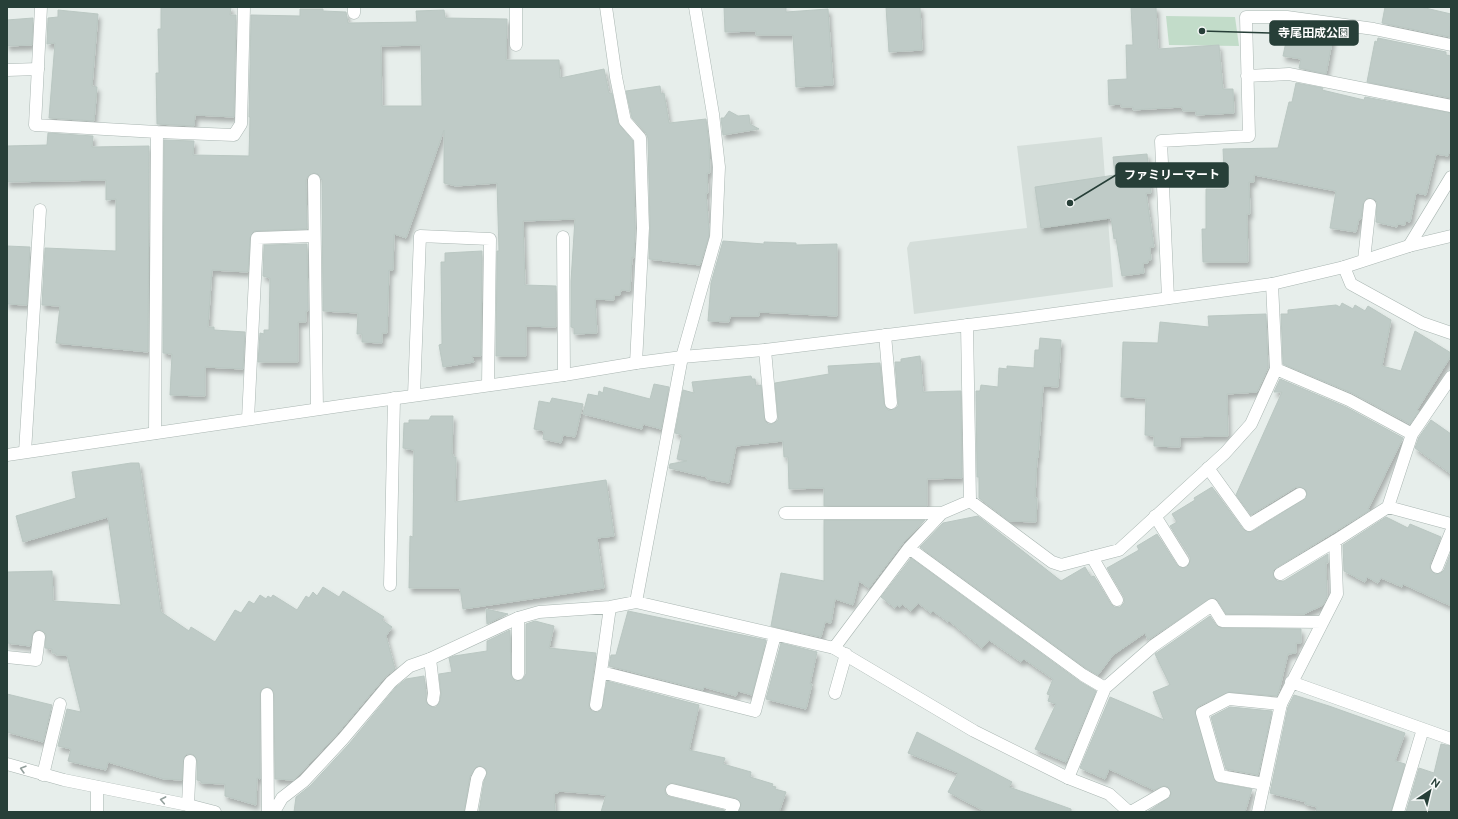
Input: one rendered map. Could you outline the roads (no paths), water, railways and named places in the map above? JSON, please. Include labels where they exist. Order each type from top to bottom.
[{"type":"street","points":[[41,7],[36,126],[234,135],[241,124],[244,7]]},
{"type":"street","points":[[516,7],[516,45]]},
{"type":"street","points":[[606,7],[616,77],[625,121],[640,138],[643,228],[636,363]]},
{"type":"street","points":[[636,602],[682,357],[716,237],[719,167],[713,114],[695,7]]},
{"type":"street","points":[[1168,298],[1161,141],[1249,136],[1246,17],[1287,17],[1345,24],[1374,28],[1451,45]]},
{"type":"street","points":[[7,70],[38,70]]},
{"type":"street","points":[[1247,76],[1289,74],[1451,106]]},
{"type":"street","points":[[154,433],[158,132]]},
{"type":"street","points":[[1410,246],[1451,177]]},
{"type":"street","points":[[314,180],[316,409]]},
{"type":"street","points":[[1364,260],[1370,205]]},
{"type":"street","points":[[25,452],[40,210]]},
{"type":"street","points":[[248,419],[257,238],[314,236]]},
{"type":"street","points":[[414,396],[420,236],[490,239],[488,385]]},
{"type":"street","points":[[7,455],[316,409],[564,375],[636,363],[682,357],[765,350],[1017,319],[1272,284],[1344,267],[1410,246],[1451,236]]},
{"type":"street","points":[[563,237],[564,375]]},
{"type":"street","points":[[1344,267],[1351,284],[1422,323],[1451,333]]},
{"type":"street","points":[[970,501],[1052,562],[1061,565],[1119,550],[1225,453],[1251,424],[1276,369],[1272,284]]},
{"type":"street","points":[[967,325],[970,501]]},
{"type":"street","points":[[885,335],[891,403]]},
{"type":"street","points":[[765,350],[771,416]]},
{"type":"street","points":[[1276,369],[1349,400],[1412,434]]},
{"type":"street","points":[[1280,574],[1388,507],[1412,434],[1451,377]]},
{"type":"street","points":[[390,586],[394,398]]},
{"type":"street","points":[[1208,468],[1249,525],[1300,494]]},
{"type":"street","points":[[785,513],[942,513],[970,501]]},
{"type":"street","points":[[1388,507],[1451,524]]},
{"type":"street","points":[[834,648],[909,548],[942,513]]},
{"type":"street","points":[[1155,516],[1183,560]]},
{"type":"street","points":[[1437,567],[1451,532]]},
{"type":"street","points":[[1258,812],[1281,704],[1337,594],[1335,541]]},
{"type":"street","points":[[909,548],[1083,675],[1105,688]]},
{"type":"street","points":[[1092,557],[1117,600]]},
{"type":"street","points":[[274,812],[282,798],[304,781],[343,739],[391,682],[410,666],[430,659],[518,618],[539,612],[610,607],[636,602],[834,648],[974,731],[1068,778],[1109,794],[1130,812],[1164,793]]},
{"type":"street","points":[[1068,778],[1105,688],[1153,646],[1212,605],[1222,621],[1323,622]]},
{"type":"street","points":[[596,706],[610,607]]},
{"type":"street","points":[[518,618],[518,674]]},
{"type":"street","points":[[601,672],[756,710],[775,635]]},
{"type":"street","points":[[7,657],[36,660],[40,638]]},
{"type":"street","points":[[835,693],[846,654]]},
{"type":"street","points":[[430,659],[434,693],[433,700]]},
{"type":"street","points":[[1291,682],[1451,739]]},
{"type":"street","points":[[267,694],[268,812]]},
{"type":"street","points":[[1264,784],[1220,776],[1202,713],[1229,699],[1281,704]]},
{"type":"street","points":[[44,775],[60,704]]},
{"type":"street","points":[[1398,812],[1423,729]]},
{"type":"street","points":[[188,805],[190,761]]},
{"type":"street","points":[[7,764],[64,780],[188,805],[215,812]]},
{"type":"street","points":[[471,812],[477,779],[480,772]]},
{"type":"street","points":[[97,787],[97,812]]},
{"type":"street","points":[[672,790],[734,805],[731,812]]},
{"type":"place","name":"寺尾田成公園","points":[[1202,31]]},
{"type":"place","name":"ファミリーマート","points":[[1070,203]]}]
